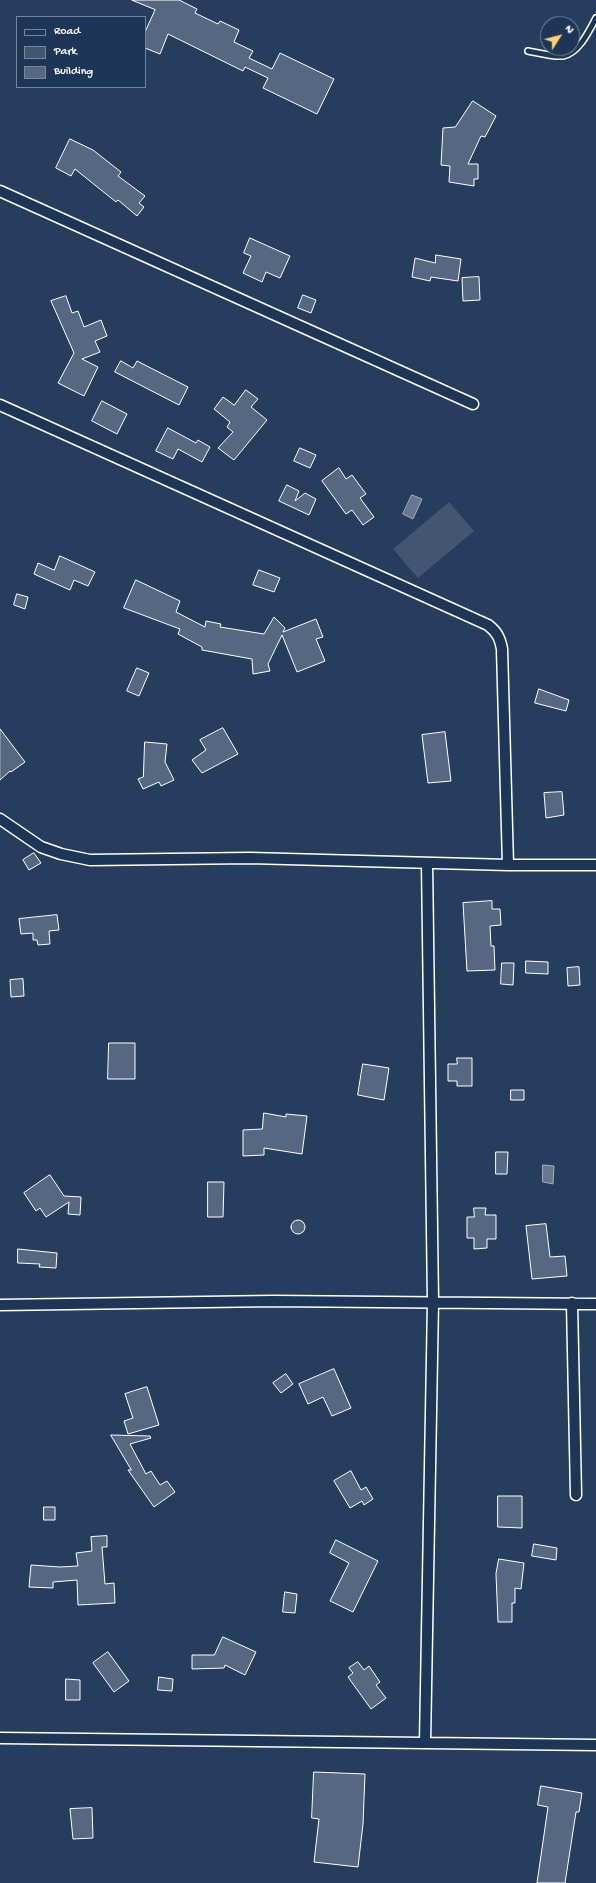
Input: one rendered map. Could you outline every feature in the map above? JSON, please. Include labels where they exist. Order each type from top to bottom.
[{"type":"street","points":[[0,191],[473,404]]},
{"type":"street","points":[[0,404],[488,625],[496,631],[502,649],[508,865]]},
{"type":"street","points":[[0,819],[41,846],[61,854],[90,860],[250,858],[508,865],[596,865]]},
{"type":"street","points":[[425,1744],[433,1302],[427,863]]},
{"type":"street","points":[[0,1305],[265,1302],[596,1304]]},
{"type":"street","points":[[572,1303],[576,1495]]},
{"type":"street","points":[[0,1738],[596,1745]]},
{"type":"lane","points":[[528,51],[564,56],[574,50],[583,40],[596,18]]},
{"type":"green space","points":[[449,502],[474,531],[418,578],[393,549]]},
{"type":"shaded area","points":[[412,495],[422,499],[413,519],[403,514]]},
{"type":"shaded area","points":[[543,1165],[554,1166],[553,1184],[543,1182]]},
{"type":"building","points":[[132,0],[179,0],[197,9],[195,13],[218,24],[220,21],[239,30],[234,42],[253,51],[249,58],[272,69],[280,53],[334,79],[317,114],[263,88],[268,78],[245,67],[243,71],[168,34],[160,54],[146,48],[146,30],[155,10]]},
{"type":"building","points":[[473,101],[496,116],[485,137],[481,136],[468,164],[478,164],[478,179],[474,179],[474,186],[449,182],[450,166],[441,165],[443,128],[455,127]]},
{"type":"building","points":[[70,139],[93,150],[121,172],[118,176],[145,196],[139,203],[144,207],[137,216],[118,200],[116,202],[75,169],[71,176],[56,168]]},
{"type":"building","points":[[250,238],[290,256],[280,278],[266,272],[262,282],[243,273],[251,256],[244,253]]},
{"type":"building","points":[[436,255],[461,259],[458,281],[431,277],[430,281],[412,277],[415,258],[435,263]]},
{"type":"building","points":[[479,277],[480,300],[463,301],[462,278]]},
{"type":"building","points":[[303,295],[316,300],[311,313],[298,308]]},
{"type":"building","points":[[66,296],[72,313],[78,311],[84,327],[101,320],[107,336],[95,341],[100,352],[82,359],[98,367],[84,396],[58,383],[74,353],[51,301]]},
{"type":"building","points":[[121,361],[133,368],[137,361],[188,387],[179,405],[115,372]]},
{"type":"building","points":[[246,390],[258,399],[251,407],[267,420],[234,460],[218,448],[233,432],[227,427],[230,422],[214,409],[223,397],[234,405]]},
{"type":"building","points":[[102,401],[127,414],[117,434],[92,421]]},
{"type":"building","points":[[168,428],[196,443],[198,440],[210,447],[202,462],[178,449],[173,459],[156,451]]},
{"type":"building","points":[[300,448],[316,455],[310,468],[294,461]]},
{"type":"building","points":[[339,468],[346,479],[352,475],[366,494],[360,498],[374,517],[363,525],[352,510],[346,514],[322,481]]},
{"type":"building","points":[[287,485],[299,491],[295,501],[305,493],[316,499],[309,515],[279,501]]},
{"type":"building","points":[[60,556],[95,572],[88,586],[74,580],[70,590],[34,574],[38,563],[54,570]]},
{"type":"building","points":[[259,570],[280,578],[274,592],[253,585]]},
{"type":"building","points":[[136,580],[180,601],[176,612],[205,627],[206,621],[221,624],[220,627],[264,634],[274,617],[285,628],[283,632],[316,619],[323,637],[316,639],[325,661],[297,672],[282,635],[268,664],[270,671],[253,674],[252,659],[202,650],[202,647],[178,634],[180,629],[124,608]]},
{"type":"building","points":[[17,594],[28,597],[25,609],[14,605]]},
{"type":"building","points":[[137,668],[149,673],[139,696],[127,691]]},
{"type":"building","points":[[539,689],[569,700],[566,711],[535,703]]},
{"type":"building","points":[[223,728],[238,754],[202,773],[192,760],[206,750],[200,740]]},
{"type":"building","points":[[0,729],[25,762],[11,772],[10,771],[0,780]]},
{"type":"building","points":[[445,732],[451,781],[428,783],[422,735]]},
{"type":"building","points":[[145,742],[167,744],[165,762],[174,780],[161,786],[159,782],[143,789],[138,779],[143,777]]},
{"type":"building","points":[[562,792],[564,815],[546,818],[544,793]]},
{"type":"building","points":[[34,853],[41,863],[29,870],[23,860]]},
{"type":"building","points":[[492,901],[492,909],[500,909],[501,925],[490,926],[491,946],[494,946],[495,970],[467,971],[463,903]]},
{"type":"building","points":[[57,915],[59,930],[49,931],[50,944],[38,945],[37,940],[33,940],[33,933],[21,934],[19,919]]},
{"type":"building","points":[[526,961],[548,962],[548,974],[526,973]]},
{"type":"building","points":[[502,963],[514,963],[513,985],[501,984]]},
{"type":"building","points":[[579,967],[580,985],[568,986],[567,968]]},
{"type":"building","points":[[23,979],[24,996],[11,997],[10,980]]},
{"type":"building","points":[[109,1043],[135,1043],[135,1079],[108,1079]]},
{"type":"building","points":[[457,1058],[472,1058],[472,1086],[457,1086],[457,1081],[448,1081],[448,1064],[457,1064]]},
{"type":"building","points":[[363,1064],[389,1068],[384,1100],[358,1095]]},
{"type":"building","points":[[511,1090],[524,1090],[524,1100],[511,1100]]},
{"type":"building","points":[[264,1113],[286,1117],[286,1114],[307,1116],[302,1154],[264,1148],[264,1155],[243,1156],[243,1130],[262,1129]]},
{"type":"building","points":[[496,1152],[508,1152],[507,1174],[496,1174]]},
{"type":"building","points":[[50,1175],[64,1196],[81,1197],[80,1215],[68,1214],[69,1202],[46,1217],[40,1208],[36,1211],[24,1193]]},
{"type":"building","points":[[208,1182],[224,1182],[223,1217],[208,1217]]},
{"type":"building","points":[[474,1208],[486,1208],[485,1215],[496,1215],[496,1239],[487,1239],[487,1248],[474,1249],[474,1238],[467,1238],[467,1217],[474,1217]]},
{"type":"building","points":[[298,1220],[303,1222],[305,1227],[303,1232],[298,1234],[293,1232],[291,1227],[293,1222]]},
{"type":"building","points":[[546,1224],[550,1257],[565,1256],[567,1276],[532,1279],[526,1226]]},
{"type":"building","points":[[18,1249],[57,1253],[56,1268],[39,1267],[40,1264],[18,1263]]},
{"type":"building","points":[[334,1369],[351,1408],[332,1416],[323,1397],[308,1404],[299,1384]]},
{"type":"building","points":[[286,1374],[293,1384],[281,1393],[273,1383]]},
{"type":"building","points":[[147,1387],[159,1425],[128,1434],[124,1421],[133,1418],[125,1394]]},
{"type":"building","points":[[111,1435],[150,1436],[151,1438],[130,1444],[146,1474],[151,1471],[160,1485],[167,1481],[175,1492],[154,1507],[128,1470],[131,1470]]},
{"type":"building","points":[[351,1471],[361,1490],[366,1487],[373,1499],[364,1505],[362,1501],[350,1508],[334,1481]]},
{"type":"building","points":[[498,1496],[522,1496],[522,1528],[498,1527]]},
{"type":"building","points":[[44,1507],[55,1507],[55,1520],[44,1520]]},
{"type":"building","points":[[107,1536],[107,1547],[102,1547],[105,1584],[114,1583],[115,1603],[78,1605],[77,1580],[53,1582],[53,1588],[29,1587],[31,1565],[60,1567],[78,1566],[76,1553],[92,1551],[91,1537]]},
{"type":"building","points":[[336,1540],[378,1561],[353,1612],[330,1601],[349,1563],[330,1553]]},
{"type":"building","points":[[534,1544],[557,1548],[556,1560],[532,1556]]},
{"type":"building","points":[[499,1559],[524,1563],[521,1589],[515,1588],[515,1603],[512,1603],[512,1622],[498,1622],[496,1574]]},
{"type":"building","points":[[285,1592],[297,1594],[295,1613],[283,1612]]},
{"type":"building","points":[[223,1637],[256,1652],[245,1675],[225,1665],[224,1668],[192,1669],[192,1655],[214,1655]]},
{"type":"building","points":[[108,1652],[129,1681],[114,1692],[93,1663]]},
{"type":"building","points":[[358,1662],[364,1670],[369,1666],[380,1682],[376,1685],[386,1698],[371,1709],[348,1677],[353,1673],[349,1668]]},
{"type":"building","points":[[159,1677],[173,1679],[172,1691],[158,1690]]},
{"type":"building","points":[[66,1679],[80,1680],[80,1700],[66,1700]]},
{"type":"building","points":[[314,1772],[365,1774],[363,1824],[358,1867],[314,1862],[319,1819],[312,1818]]},
{"type":"building","points":[[541,1786],[582,1793],[579,1812],[576,1812],[565,1883],[537,1883],[548,1807],[538,1805]]},
{"type":"building","points":[[92,1808],[93,1838],[73,1839],[70,1809]]}]
